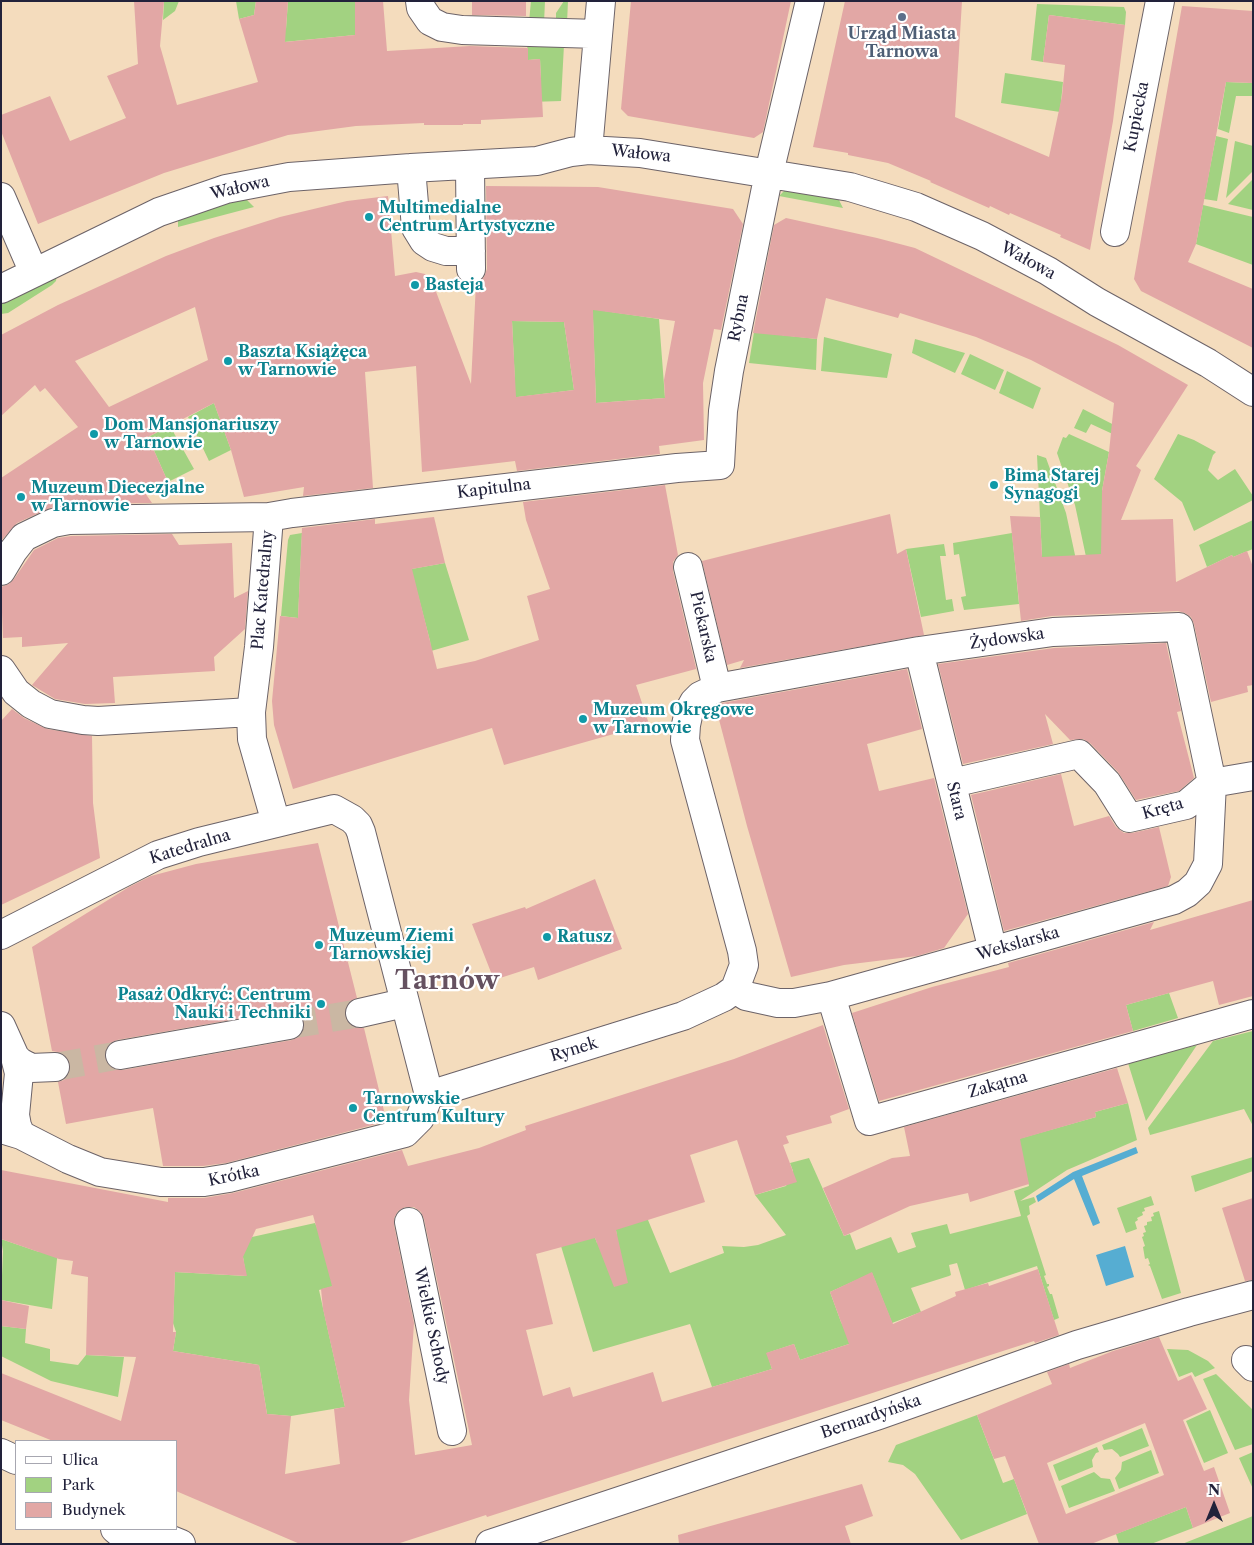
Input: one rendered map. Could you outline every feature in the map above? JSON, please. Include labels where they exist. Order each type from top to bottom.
[{"type":"street","points":[[420,1],[421,8],[430,21],[442,27],[462,30],[598,34]]},
{"type":"street","points":[[588,150],[601,1]]},
{"type":"street","name":"Rybna","points":[[720,465],[729,371],[769,172],[810,1]]},
{"type":"street","name":"Kupiecka","points":[[1115,232],[1160,1]]},
{"type":"street","name":"Wałowa","points":[[1,289],[159,212],[226,188],[289,177],[537,161],[571,152],[588,150],[640,153],[769,172],[850,187],[916,207],[974,233],[1048,271],[1097,302],[1208,363],[1253,392]]},
{"type":"street","points":[[411,168],[416,228],[424,241],[433,247],[471,260],[470,165]]},
{"type":"street","points":[[4,204],[34,273]]},
{"type":"street","name":"Kapitulna","points":[[269,517],[292,512],[677,468],[720,465]]},
{"type":"street","name":"Plac Katedralny","points":[[1,571],[24,537],[53,523],[69,520],[269,517],[259,647],[251,712],[252,739],[276,823]]},
{"type":"street","name":"Piekarska","points":[[688,567],[717,688]]},
{"type":"street","name":"Żydowska","points":[[736,989],[744,965],[742,951],[685,740],[689,711],[694,702],[700,696],[717,688],[919,650],[1054,632],[1179,626],[1212,783]]},
{"type":"street","name":"Stara","points":[[919,650],[993,951]]},
{"type":"street","points":[[1,670],[16,692],[31,704],[50,714],[83,720],[98,721],[251,712]]},
{"type":"street","name":"Kręta","points":[[952,783],[1078,754],[1107,783],[1129,818],[1186,805],[1212,783]]},
{"type":"street","points":[[1212,783],[1253,776]]},
{"type":"street","name":"Wekslarska","points":[[736,989],[746,996],[778,1003],[794,1003],[831,996],[1174,900],[1187,893],[1198,883],[1208,864],[1212,783]]},
{"type":"street","name":"Katedralna","points":[[1,935],[158,855],[199,842],[334,809],[352,819],[361,832],[404,1003]]},
{"type":"street","name":"Rynek","points":[[429,1096],[683,1016],[724,997],[736,989]]},
{"type":"street","name":"Zakątna","points":[[831,996],[869,1120],[1253,1014]]},
{"type":"street","points":[[360,1013],[404,1003],[429,1096]]},
{"type":"street","points":[[120,1055],[289,1025]]},
{"type":"street","points":[[1,1026],[15,1057],[19,1073],[15,1115],[17,1126],[11,1132]]},
{"type":"street","points":[[15,1057],[31,1068],[55,1067]]},
{"type":"street","name":"Krótka","points":[[11,1132],[100,1172],[161,1182],[204,1182],[229,1178],[406,1133],[420,1118],[429,1096]]},
{"type":"street","name":"Wielkie Schody","points":[[409,1222],[452,1431]]},
{"type":"street","name":"Bernardyńska","points":[[490,1544],[879,1415],[1077,1345],[1253,1295]]},
{"type":"street","points":[[1,1453],[15,1460]]},
{"type":"street","points":[[116,1530],[134,1544]]},
{"type":"street","points":[[146,1530],[181,1544]]},
{"type":"green space","points":[[164,1],[179,1],[175,11],[163,20]]},
{"type":"green space","points":[[236,1],[256,1],[254,15],[239,19]]},
{"type":"green space","points":[[288,1],[355,1],[355,35],[274,43],[270,29],[286,29]]},
{"type":"green space","points":[[531,1],[545,1],[544,23],[529,22]]},
{"type":"green space","points":[[564,1],[568,1],[567,23],[558,22],[556,19],[556,13]]},
{"type":"green space","points":[[1037,4],[1124,7],[1126,12],[1125,25],[1049,15],[1043,62],[1031,60]]},
{"type":"green space","points":[[527,43],[564,45],[561,101],[530,102],[541,81],[540,59],[528,60]]},
{"type":"green space","points":[[1005,73],[1063,82],[1060,112],[1001,103]]},
{"type":"green space","points":[[1226,82],[1253,83],[1253,96],[1236,96],[1229,133],[1218,129]]},
{"type":"green space","points":[[1216,136],[1228,139],[1217,201],[1204,199]]},
{"type":"green space","points":[[1235,141],[1253,146],[1253,171],[1226,198]]},
{"type":"green space","points":[[1253,179],[1253,210],[1228,204]]},
{"type":"green space","points":[[786,189],[838,198],[843,208],[779,196]]},
{"type":"green space","points":[[246,199],[254,207],[178,227],[178,220],[187,211]]},
{"type":"green space","points":[[1203,205],[1253,217],[1253,265],[1196,244]]},
{"type":"green space","points":[[57,274],[56,281],[52,285],[8,313],[1,314],[1,298]]},
{"type":"green space","points":[[591,309],[659,319],[665,398],[596,403]]},
{"type":"green space","points":[[512,321],[564,322],[574,390],[502,399],[515,384]]},
{"type":"green space","points":[[754,332],[817,339],[816,370],[749,363]]},
{"type":"green space","points":[[824,337],[892,354],[887,378],[821,371]]},
{"type":"green space","points":[[915,339],[965,353],[955,373],[912,353]]},
{"type":"green space","points":[[970,354],[1004,370],[995,390],[961,374]]},
{"type":"green space","points":[[1007,371],[1041,388],[1033,409],[999,393]]},
{"type":"green space","points":[[214,403],[231,450],[209,461],[188,417]]},
{"type":"green space","points":[[1083,409],[1120,428],[1117,436],[1091,424],[1086,433],[1074,428]]},
{"type":"green space","points":[[170,426],[194,469],[168,482],[148,437]]},
{"type":"green space","points":[[1069,434],[1109,452],[1102,491],[1104,554],[1095,599],[1075,505],[1057,453],[1063,437],[1066,438]]},
{"type":"green space","points":[[1178,434],[1216,452],[1213,455],[1208,470],[1218,480],[1235,469],[1253,496],[1253,500],[1194,531],[1182,502],[1154,479]]},
{"type":"green space","points":[[1037,455],[1046,458],[1066,513],[1081,583],[1042,557]]},
{"type":"green space","points":[[1253,520],[1253,549],[1233,557],[1232,555],[1207,567],[1199,545]]},
{"type":"green space","points":[[302,533],[298,618],[281,616],[288,540],[290,535]]},
{"type":"green space","points":[[1012,533],[1019,604],[964,610],[961,597],[966,596],[959,554],[954,555],[953,543]]},
{"type":"green space","points":[[944,544],[946,556],[940,556],[946,600],[952,599],[954,611],[921,617],[906,549]]},
{"type":"green space","points":[[445,563],[469,640],[431,651],[414,580],[400,571]]},
{"type":"green space","points":[[1169,993],[1178,1018],[1133,1031],[1126,1005]]},
{"type":"green space","points":[[1253,1031],[1253,1126],[1244,1109],[1150,1135],[1148,1128],[1213,1041]]},
{"type":"green space","points":[[1197,1045],[1146,1121],[1128,1063]]},
{"type":"green space","points":[[1128,1103],[1137,1140],[1067,1170],[1020,1201],[1034,1197],[1036,1202],[1029,1206],[1030,1214],[1027,1216],[1046,1275],[1044,1276],[1047,1284],[1049,1284],[1047,1287],[1050,1294],[1052,1294],[1059,1318],[1054,1320],[1037,1266],[965,1290],[957,1263],[949,1265],[951,1275],[911,1288],[921,1312],[892,1323],[872,1273],[830,1292],[841,1322],[852,1343],[800,1360],[794,1344],[767,1353],[772,1369],[712,1387],[690,1324],[593,1352],[561,1246],[594,1235],[597,1243],[617,1236],[614,1219],[648,1220],[670,1273],[724,1253],[722,1246],[744,1247],[758,1245],[786,1235],[755,1195],[786,1186],[793,1171],[790,1163],[809,1158],[844,1236],[850,1234],[856,1250],[891,1237],[898,1253],[916,1247],[911,1233],[947,1224],[950,1234],[1021,1216],[1014,1191],[1029,1186],[1018,1139],[1096,1117],[1095,1112]]},
{"type":"green space","points":[[1253,1157],[1253,1171],[1195,1192],[1191,1176]]},
{"type":"green space","points":[[1151,1196],[1154,1205],[1144,1208],[1143,1215],[1137,1218],[1138,1220],[1135,1222],[1137,1229],[1126,1233],[1117,1208]]},
{"type":"green space","points":[[1159,1211],[1181,1293],[1162,1299],[1148,1265],[1150,1264],[1148,1258],[1145,1259],[1143,1247],[1145,1246],[1142,1237],[1144,1236],[1143,1233],[1146,1232],[1144,1226],[1147,1225],[1147,1222],[1152,1221],[1153,1213]]},
{"type":"green space","points":[[315,1223],[342,1284],[319,1290],[345,1407],[291,1416],[267,1414],[259,1365],[173,1351],[176,1332],[173,1323],[175,1272],[246,1276],[240,1238]]},
{"type":"green space","points":[[1,1239],[39,1252],[58,1249],[52,1309],[1,1300],[3,1251]]},
{"type":"green space","points":[[1,1326],[26,1329],[25,1343],[50,1349],[50,1361],[78,1365],[86,1355],[124,1357],[118,1397],[51,1381],[1,1356]]},
{"type":"green space","points":[[1167,1349],[1188,1350],[1208,1361],[1215,1368],[1195,1377],[1192,1372],[1179,1377]]},
{"type":"green space","points":[[1216,1374],[1253,1410],[1253,1444],[1235,1450],[1203,1379]]},
{"type":"green space","points":[[1210,1410],[1228,1453],[1204,1463],[1186,1421]]},
{"type":"green space","points":[[977,1415],[1003,1483],[1014,1479],[1027,1514],[961,1540],[915,1474],[903,1465],[888,1462],[896,1445]]},
{"type":"green space","points":[[1142,1428],[1149,1446],[1120,1457],[1112,1449],[1104,1450],[1102,1445]]},
{"type":"green space","points":[[1097,1447],[1099,1452],[1096,1453],[1092,1460],[1093,1467],[1059,1481],[1053,1465]]},
{"type":"green space","points":[[1151,1450],[1159,1473],[1119,1489],[1115,1478],[1121,1470],[1122,1462]]},
{"type":"green space","points":[[1253,1452],[1253,1489],[1239,1458]]},
{"type":"green space","points":[[1094,1472],[1101,1478],[1110,1479],[1115,1491],[1069,1508],[1061,1486]]},
{"type":"green space","points":[[1186,1507],[1193,1528],[1151,1544],[1119,1544],[1116,1534]]},
{"type":"green space","points":[[1253,1516],[1253,1544],[1182,1544]]},
{"type":"water","points":[[1136,1147],[1138,1153],[1082,1176],[1100,1223],[1093,1226],[1074,1179],[1038,1202],[1036,1196],[1073,1172]]},
{"type":"water","points":[[1125,1246],[1134,1277],[1106,1286],[1096,1255]]},
{"type":"building","points":[[134,1],[164,1],[160,46],[177,105],[258,82],[239,19],[254,15],[256,1],[288,1],[285,42],[355,35],[355,1],[383,1],[387,51],[470,46],[528,48],[528,60],[540,59],[543,117],[481,120],[481,124],[463,125],[424,125],[424,123],[356,126],[288,135],[164,173],[38,224],[1,131],[1,115],[50,96],[70,141],[126,118],[107,76],[138,64]]},
{"type":"building","points":[[472,1],[526,1],[526,16],[472,15]]},
{"type":"building","points":[[631,1],[791,1],[763,132],[754,138],[628,116],[621,109]]},
{"type":"building","points":[[845,1],[962,1],[955,117],[1049,157],[1062,96],[1065,65],[1043,62],[1049,15],[1125,25],[1113,121],[1090,250],[1010,213],[1009,215],[990,206],[989,208],[888,163],[813,147]]},
{"type":"building","points":[[1182,6],[1253,11],[1253,83],[1226,82],[1196,244],[1188,262],[1253,289],[1253,348],[1141,291],[1134,279]]},
{"type":"building","points":[[486,186],[598,187],[733,209],[743,224],[721,330],[714,329],[703,383],[704,440],[659,446],[660,454],[517,471],[515,461],[422,472],[416,366],[365,372],[373,488],[303,496],[304,487],[244,497],[231,450],[214,403],[148,437],[168,482],[143,490],[152,503],[69,504],[50,508],[17,523],[1,541],[1,478],[78,427],[45,388],[40,392],[35,385],[1,416],[1,335],[58,305],[166,256],[214,238],[280,217],[347,201],[388,196],[395,276],[416,272],[425,274],[432,281],[471,384],[476,283],[484,277],[487,269]],"holes":[[[195,307],[208,360],[109,407],[75,361]],[[593,310],[675,321],[664,380],[665,398],[596,403]],[[512,321],[564,322],[574,390],[516,397]]]},
{"type":"building","points":[[786,218],[915,248],[1118,345],[1188,385],[1136,466],[1141,470],[1121,520],[1173,519],[1176,582],[1232,555],[1233,557],[1247,551],[1253,567],[1253,685],[1247,686],[1248,692],[1211,702],[1194,624],[1191,617],[1185,613],[1178,611],[1052,616],[1021,621],[1010,516],[1040,517],[1042,557],[1101,554],[1102,491],[1109,452],[1114,403],[1031,360],[976,337],[900,313],[898,318],[826,298],[817,339],[753,333],[774,225]]},
{"type":"building","points":[[665,485],[678,555],[673,562],[673,571],[697,672],[696,669],[636,685],[649,724],[504,765],[492,728],[293,789],[274,725],[272,701],[280,616],[298,618],[302,528],[375,519],[375,524],[434,517],[445,563],[412,569],[437,669],[475,661],[539,640],[527,596],[550,589],[526,520],[523,502]]},
{"type":"building","points":[[890,514],[897,554],[906,549],[924,635],[740,668],[744,660],[727,665],[702,561]]},
{"type":"building","points":[[172,534],[179,545],[232,543],[234,598],[248,591],[245,629],[214,657],[215,671],[113,677],[115,703],[85,704],[55,699],[32,685],[68,643],[22,647],[22,637],[3,638],[1,587],[9,584],[14,579],[34,550],[58,538],[71,536]]},
{"type":"building","points":[[1166,643],[1181,711],[1177,712],[1194,778],[1179,791],[1136,800],[1118,772],[1090,743],[1083,739],[1070,740],[1045,714],[1053,744],[963,764],[938,664],[1054,648]]},
{"type":"building","points":[[907,669],[922,729],[867,744],[879,791],[934,778],[968,914],[944,948],[917,956],[844,965],[791,977],[747,826],[717,712],[722,703]]},
{"type":"building","points":[[12,709],[24,718],[47,729],[92,736],[93,803],[100,858],[1,905],[1,721]]},
{"type":"building","points":[[1061,774],[1074,826],[1109,816],[1116,827],[1124,833],[1159,827],[1171,877],[1168,886],[1004,931],[971,795]]},
{"type":"building","points":[[318,843],[357,998],[349,1002],[345,1009],[345,1017],[348,1023],[355,1028],[364,1028],[385,1115],[390,1114],[392,1120],[226,1163],[203,1166],[163,1166],[153,1108],[66,1124],[58,1082],[64,1080],[69,1075],[71,1066],[63,1053],[52,1051],[32,947],[129,887],[151,876],[196,864]],"holes":[[[294,1010],[301,1015],[304,1030],[299,1037],[292,1040],[123,1070],[114,1069],[108,1065],[105,1058],[106,1049],[110,1043],[117,1040]]]},
{"type":"building","name":"Ratusz","points":[[595,879],[622,949],[538,980],[534,967],[494,980],[472,924],[525,907],[526,909]]},
{"type":"building","points":[[1253,900],[1253,996],[1219,1005],[1213,981],[1126,1005],[1133,1031],[879,1101],[852,1013],[932,987],[1009,967],[1008,963],[1154,922],[1150,930]]},
{"type":"building","points":[[823,1025],[849,1109],[830,1116],[832,1123],[786,1136],[789,1143],[783,1145],[797,1182],[755,1195],[737,1140],[690,1155],[705,1202],[616,1230],[628,1283],[614,1287],[595,1238],[536,1254],[553,1324],[526,1330],[543,1396],[570,1387],[573,1397],[653,1372],[662,1402],[772,1369],[766,1353],[794,1344],[800,1360],[849,1344],[830,1292],[872,1272],[893,1324],[956,1296],[955,1292],[988,1283],[989,1286],[1038,1269],[1059,1335],[1035,1343],[1034,1341],[487,1517],[486,1515],[397,1544],[300,1544],[178,1492],[178,1440],[51,1440],[1,1420],[1,1373],[121,1421],[136,1357],[86,1355],[88,1277],[71,1274],[73,1261],[59,1259],[1,1239],[1,1170],[168,1202],[168,1198],[204,1198],[233,1193],[402,1150],[408,1166],[479,1148],[526,1130],[525,1126],[734,1059]],"holes":[[[405,1207],[414,1207],[421,1212],[424,1219],[472,1445],[415,1455],[409,1400],[414,1323],[394,1225],[394,1218],[398,1211]],[[313,1215],[332,1286],[321,1289],[323,1309],[345,1407],[334,1409],[340,1464],[285,1474],[291,1416],[267,1414],[259,1365],[173,1351],[176,1332],[173,1332],[175,1272],[247,1276],[243,1257],[256,1229]]]},
{"type":"building","points":[[1117,1068],[1128,1103],[1095,1112],[1096,1117],[1020,1139],[1029,1184],[970,1202],[968,1193],[910,1206],[844,1236],[823,1188],[892,1158],[910,1156],[904,1127]]},
{"type":"building","points":[[1253,1198],[1253,1280],[1245,1281],[1222,1208]]},
{"type":"building","points":[[1,1300],[29,1306],[26,1329],[1,1326]]},
{"type":"building","points":[[1159,1337],[1178,1381],[1191,1375],[1207,1409],[1183,1420],[1204,1471],[1214,1467],[1230,1513],[1193,1528],[1186,1507],[1091,1544],[1039,1544],[1005,1456],[994,1459],[977,1415],[1052,1384],[1047,1372],[1069,1364],[1070,1368],[1113,1351]],"holes":[[[1145,1423],[1164,1475],[1066,1514],[1047,1463]]]},
{"type":"building","points":[[862,1484],[873,1516],[845,1526],[851,1544],[679,1544],[678,1535]]},
{"type":"tunnel","points":[[289,1025],[360,1013]]},
{"type":"tunnel","points":[[55,1067],[120,1055]]},
{"type":"place","name":"Urząd Miasta Tarnowa","points":[[902,17]]},
{"type":"place","name":"Multimedialne Centrum Artystyczne","points":[[369,217]]},
{"type":"place","name":"Basteja","points":[[415,285]]},
{"type":"place","name":"Baszta Książęca w Tarnowie","points":[[228,361]]},
{"type":"place","name":"Dom Mansjonariuszy w Tarnowie","points":[[94,434]]},
{"type":"place","name":"Bima Starej Synagogi","points":[[994,485]]},
{"type":"place","name":"Muzeum Diecezjalne w Tarnowie","points":[[21,497]]},
{"type":"place","name":"Muzeum Okręgowe w Tarnowie","points":[[583,719]]},
{"type":"place","name":"Ratusz","points":[[547,937]]},
{"type":"place","name":"Muzeum Ziemi Tarnowskiej","points":[[319,945]]},
{"type":"place","name":"Pasaż Odkryć: Centrum Nauki i Techniki","points":[[321,1004]]},
{"type":"place","name":"Tarnowskie Centrum Kultury","points":[[353,1108]]},
{"type":"district","name":"Tarnów","points":[[447,981]]}]
